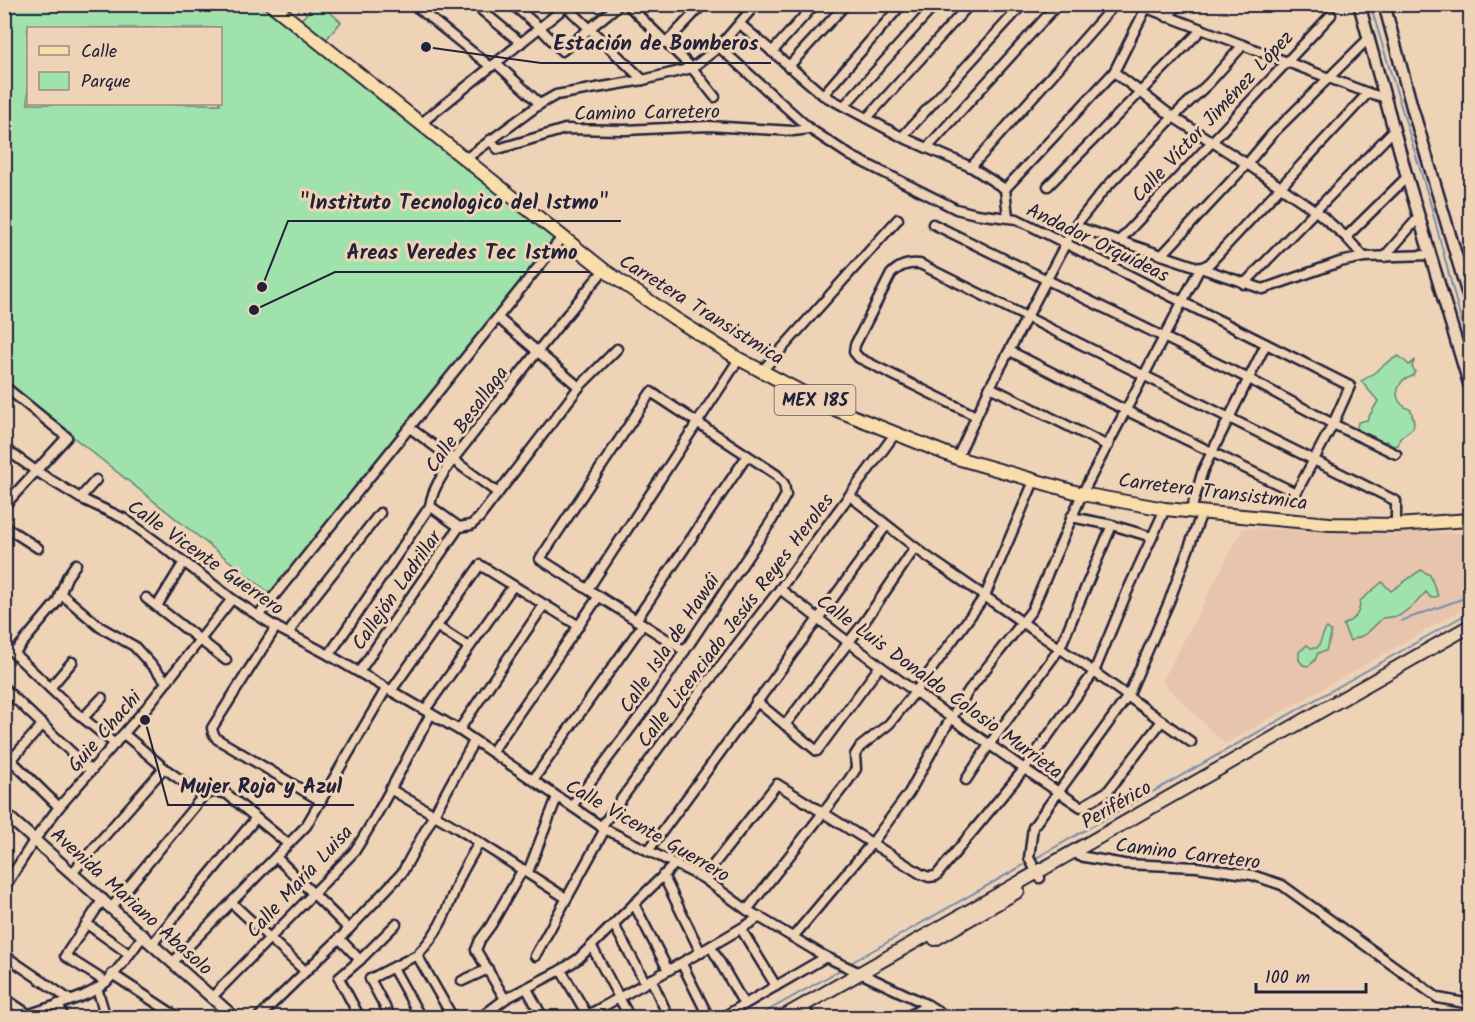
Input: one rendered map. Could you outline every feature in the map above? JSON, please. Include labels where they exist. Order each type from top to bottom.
[{"type":"main road","name":"Carretera Transistmica","points":[[272,5],[604,270],[739,359],[832,408],[957,458],[1082,494],[1166,509],[1330,524],[1396,525],[1470,520]]},
{"type":"main road","name":"Periférico","points":[[1034,868],[1078,856],[1470,626]]},
{"type":"main road","name":"Periférico","points":[[781,1017],[804,1013],[858,972],[1034,868],[1470,633]]},
{"type":"street","points":[[413,4],[540,104]]},
{"type":"street","points":[[474,4],[521,43]]},
{"type":"street","points":[[512,4],[562,51],[620,4]]},
{"type":"street","points":[[627,4],[692,69],[715,97]]},
{"type":"street","points":[[666,43],[703,4]]},
{"type":"street","points":[[464,160],[540,104],[556,95],[692,69],[719,47],[756,4]]},
{"type":"street","points":[[772,52],[815,4]]},
{"type":"street","points":[[788,67],[846,4]]},
{"type":"street","points":[[823,95],[902,4]]},
{"type":"street","points":[[844,106],[936,4]]},
{"type":"street","points":[[867,118],[970,4]]},
{"type":"street","points":[[902,137],[1023,4]]},
{"type":"street","points":[[927,148],[1058,4]]},
{"type":"street","points":[[971,167],[1115,4]]},
{"type":"street","points":[[1136,4],[1386,98]]},
{"type":"street","points":[[1167,17],[1179,4]]},
{"type":"street","points":[[1359,4],[1407,177],[1470,387]]},
{"type":"street","points":[[1384,4],[1470,302]]},
{"type":"street","points":[[420,124],[568,5],[643,80]]},
{"type":"street","points":[[1008,218],[1005,189],[1114,72],[1146,8]]},
{"type":"street","name":"Calle Víctor Jiménez López","points":[[1119,241],[1331,15]]},
{"type":"street","points":[[740,24],[823,95],[902,137],[971,167],[1005,189]]},
{"type":"street","points":[[1048,186],[1202,29]]},
{"type":"street","points":[[1162,255],[1272,134],[1369,38]]},
{"type":"street","points":[[957,458],[990,387],[1076,226],[1102,192],[1243,45]]},
{"type":"street","name":"Andador Orquídeas","points":[[719,47],[810,129],[851,156],[956,209],[1017,219],[1350,386],[1333,424]]},
{"type":"street","points":[[1114,72],[1173,117],[1316,211],[1346,237],[1364,257]]},
{"type":"street","points":[[793,937],[872,843],[909,793],[969,690],[1032,610],[1082,494],[1200,268],[1209,264],[1368,93]]},
{"type":"street","name":"Camino Carretero","points":[[490,140],[498,149],[565,129],[625,130],[708,126],[793,131],[810,129]]},
{"type":"street","points":[[1244,284],[1394,130]]},
{"type":"street","points":[[1346,237],[1407,177]]},
{"type":"street","points":[[1384,257],[1419,217]]},
{"type":"street","points":[[761,372],[898,219]]},
{"type":"street","points":[[933,224],[1396,454]]},
{"type":"street","points":[[1076,226],[1263,289],[1340,262],[1364,257],[1431,255]]},
{"type":"street","points":[[259,615],[563,236]]},
{"type":"street","points":[[976,416],[859,358],[854,351],[891,274],[899,267],[910,263],[920,264],[1396,501],[1396,525]]},
{"type":"street","name":"Calle Besallaga","points":[[329,655],[430,506],[438,483],[454,460],[537,350],[604,270]]},
{"type":"street","points":[[498,318],[579,387]]},
{"type":"street","points":[[1034,868],[1033,827],[1128,696],[1169,602],[1196,512],[1203,470],[1266,344]]},
{"type":"street","points":[[430,506],[459,527],[471,525],[479,518],[579,387],[617,349]]},
{"type":"street","points":[[1010,351],[1296,493],[1333,424]]},
{"type":"street","points":[[588,589],[739,359]]},
{"type":"street","points":[[4,387],[67,437],[4,506]]},
{"type":"street","points":[[990,387],[1108,446]]},
{"type":"street","points":[[532,780],[640,622],[747,456],[651,392],[540,559],[588,589],[640,622],[685,651]]},
{"type":"street","points":[[410,428],[498,493]]},
{"type":"street","name":"Calle Licenciado Jesús Reyes Heroles","points":[[535,956],[603,828],[687,709],[895,434]]},
{"type":"street","name":"Calle Vicente Guerrero","points":[[4,448],[80,498],[125,519],[232,599],[276,627],[459,730],[603,828],[703,878],[747,910],[826,957],[950,1017]]},
{"type":"street","name":"Calle Isla de Hawái","points":[[572,806],[652,700],[772,520],[786,495],[784,484],[777,475],[747,456]]},
{"type":"street","points":[[80,498],[96,480]]},
{"type":"street","points":[[747,910],[856,769],[855,755],[860,747],[889,724],[985,596],[1034,481]]},
{"type":"street","points":[[850,496],[915,548],[1191,742]]},
{"type":"street","points":[[703,878],[777,784],[921,874],[929,877],[936,876],[1025,768],[1094,672],[1166,509]]},
{"type":"street","points":[[289,633],[299,616],[380,513]]},
{"type":"street","points":[[1071,517],[1112,525],[1152,537]]},
{"type":"street","points":[[966,780],[1060,648],[1112,525]]},
{"type":"street","points":[[4,526],[38,548]]},
{"type":"street","points":[[648,851],[886,526]]},
{"type":"street","name":"Callejón Ladrillar","points":[[359,672],[459,527]]},
{"type":"street","points":[[785,725],[915,548]]},
{"type":"street","points":[[157,606],[184,561]]},
{"type":"street","points":[[15,652],[57,602],[67,577],[76,564]]},
{"type":"street","points":[[173,962],[306,826],[436,626],[480,565],[579,626]]},
{"type":"street","name":"Calle María Luisa","points":[[212,997],[354,852],[371,826],[428,712],[469,647],[513,586]]},
{"type":"street","name":"Calle Luis Donaldo Colosio Murrieta","points":[[780,589],[915,692],[1081,807],[1108,791],[1162,721]]},
{"type":"street","points":[[60,593],[100,627],[134,646],[167,682]]},
{"type":"street","points":[[492,752],[599,596]]},
{"type":"street","points":[[146,598],[226,660]]},
{"type":"street","name":"Guie Chachi","points":[[4,888],[35,839],[59,807],[116,744],[232,599]]},
{"type":"street","points":[[459,730],[544,605]]},
{"type":"street","points":[[436,626],[469,647]]},
{"type":"street","points":[[276,627],[212,728],[213,733],[217,739],[321,801]]},
{"type":"street","points":[[4,644],[83,718],[116,744]]},
{"type":"street","points":[[50,688],[72,662]]},
{"type":"street","points":[[756,701],[817,750],[880,666]]},
{"type":"street","points":[[5,691],[92,771]]},
{"type":"street","points":[[83,718],[102,698]]},
{"type":"street","points":[[4,768],[43,724]]},
{"type":"street","points":[[124,734],[164,768],[203,796]]},
{"type":"street","points":[[258,1017],[350,928],[402,873],[474,741]]},
{"type":"street","points":[[11,760],[59,807]]},
{"type":"street","points":[[73,872],[164,768]]},
{"type":"street","points":[[390,789],[435,814],[566,898]]},
{"type":"street","points":[[106,982],[65,956],[87,924],[203,796],[218,791],[226,794],[288,844]]},
{"type":"street","points":[[505,999],[476,950],[525,871],[557,797]]},
{"type":"street","name":"Avenida Mariano Abasolo","points":[[4,813],[153,943],[232,1017]]},
{"type":"street","points":[[153,943],[256,818]]},
{"type":"street","points":[[391,1017],[370,979],[417,955],[441,926],[459,879],[479,842]]},
{"type":"street","name":"Camino Carretero","points":[[1078,856],[1124,864],[1197,867],[1252,875],[1282,885],[1438,998],[1470,1004]]},
{"type":"street","points":[[276,857],[350,928]]},
{"type":"street","points":[[480,1017],[495,1014],[505,999],[561,970],[592,946],[675,864]]},
{"type":"street","points":[[663,875],[701,953]]},
{"type":"street","points":[[232,903],[305,971]]},
{"type":"street","points":[[634,904],[668,970]]},
{"type":"street","points":[[561,970],[588,1016],[760,917]]},
{"type":"street","points":[[87,924],[129,954]]},
{"type":"street","points":[[360,1017],[339,978],[396,924]]},
{"type":"street","points":[[614,925],[669,1017]]},
{"type":"street","points":[[741,929],[776,986]]},
{"type":"street","points":[[4,998],[25,1016],[97,988],[106,982],[144,935]]},
{"type":"street","points":[[339,938],[360,960]]},
{"type":"street","points":[[592,946],[630,1017]]},
{"type":"street","points":[[711,947],[744,1004]]},
{"type":"street","points":[[4,955],[70,1000]]},
{"type":"street","points":[[417,955],[453,1017]]},
{"type":"street","points":[[721,1017],[826,957]]},
{"type":"street","points":[[682,963],[710,1017]]},
{"type":"street","points":[[393,968],[421,1017]]},
{"type":"street","points":[[462,981],[488,969]]},
{"type":"street","points":[[112,974],[177,1016]]},
{"type":"street","points":[[97,988],[106,1017]]},
{"type":"street","points":[[527,989],[543,1017]]},
{"type":"street","points":[[58,1004],[64,1017]]},
{"type":"street","points":[[905,1017],[928,1005]]},
{"type":"shaded area","points":[[1243,528],[1464,533],[1470,535],[1470,605],[1225,744],[1162,682]]},
{"type":"green space","points":[[321,4],[341,22],[324,42],[300,21],[314,5]]},
{"type":"green space","points":[[4,5],[268,5],[563,236],[272,595],[5,383]]},
{"type":"green space","points":[[1399,356],[1409,365],[1414,361],[1413,376],[1403,380],[1397,394],[1402,405],[1411,410],[1414,422],[1413,428],[1400,438],[1398,445],[1393,446],[1386,441],[1370,439],[1357,428],[1358,422],[1367,420],[1378,401],[1361,381]]},
{"type":"green space","points":[[1421,570],[1430,575],[1438,596],[1431,598],[1426,592],[1399,616],[1383,618],[1366,634],[1350,641],[1343,625],[1356,616],[1360,601],[1382,582],[1391,591]]},
{"type":"green space","points":[[1327,628],[1331,634],[1326,651],[1318,653],[1309,666],[1303,665],[1299,660],[1299,652],[1307,645],[1317,648]]},
{"type":"waterway","points":[[1370,4],[1430,202],[1470,354]]},
{"type":"waterway","points":[[1401,621],[1470,596]]},
{"type":"waterway","points":[[849,964],[1470,612]]},
{"type":"waterway","points":[[755,1018],[842,969]]},
{"type":"place","name":"Estación de Bomberos","points":[[426,47]]},
{"type":"place","name":"\"Instituto Tecnologico del Istmo\"","points":[[262,287]]},
{"type":"place","name":"Areas Veredes Tec Istmo","points":[[254,310]]},
{"type":"place","name":"Mujer Roja y Azul","points":[[145,720]]}]
